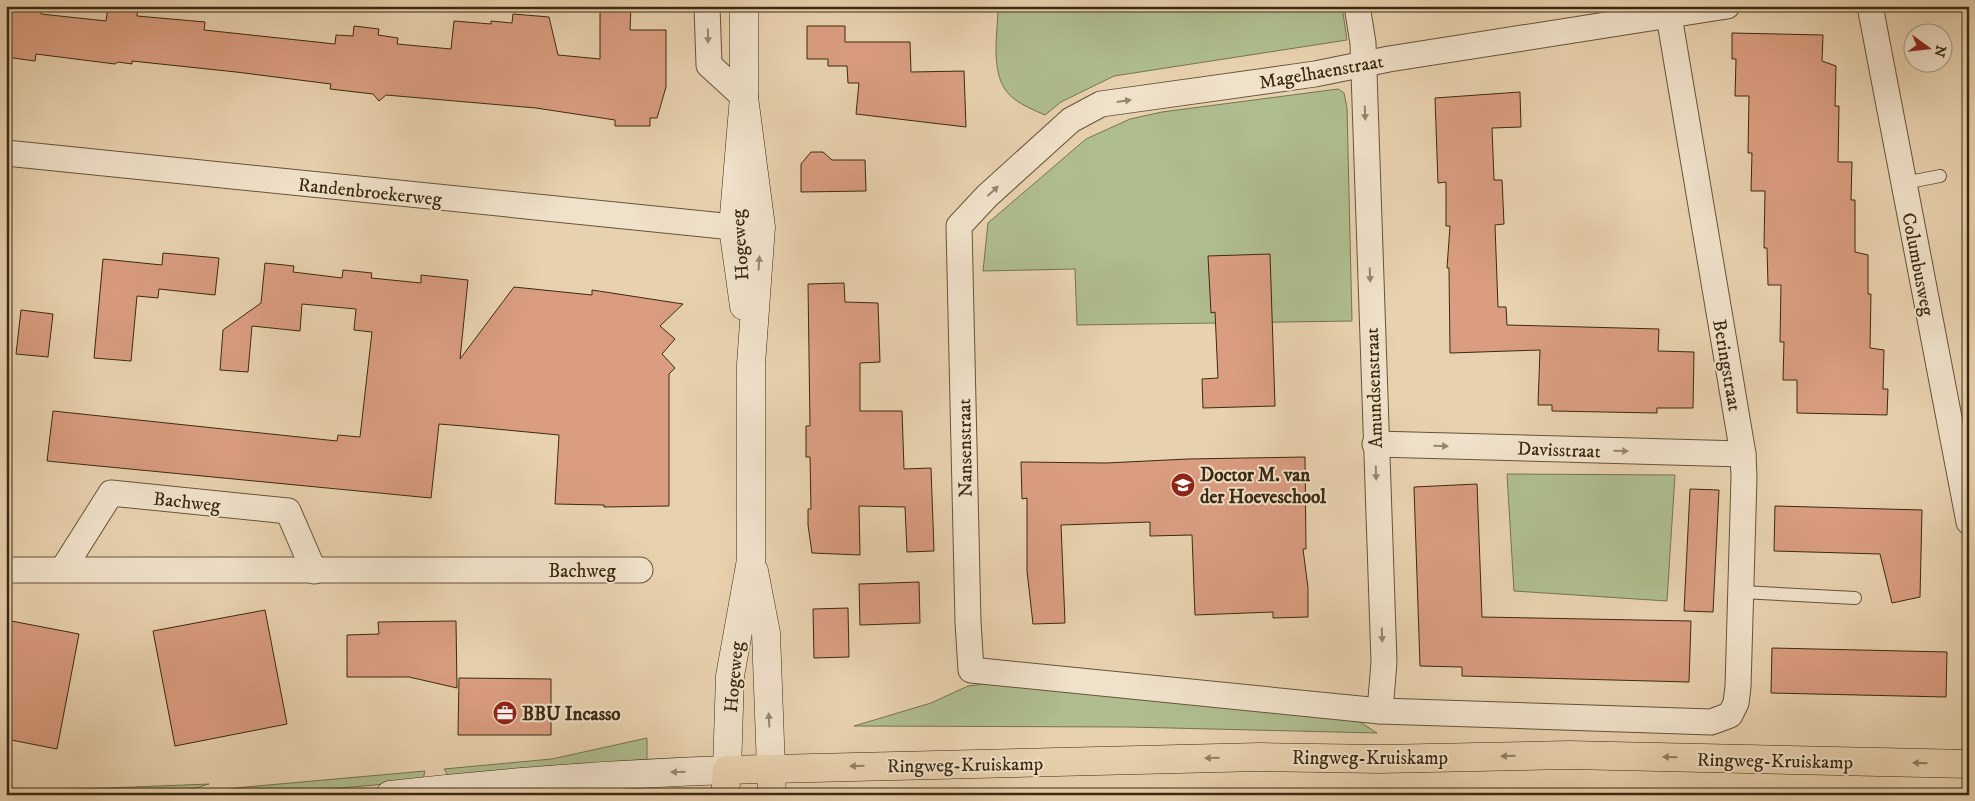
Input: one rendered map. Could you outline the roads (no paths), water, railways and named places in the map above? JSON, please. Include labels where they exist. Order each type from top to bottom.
[{"type":"main road","name":"Hogeweg","points":[[744,6],[744,97],[733,227],[751,364]]},
{"type":"main road","name":"Hogeweg","points":[[726,782],[730,676],[751,560],[751,364],[761,227],[744,97]]},
{"type":"main road","name":"Hogeweg","points":[[751,560],[766,634],[771,782]]},
{"type":"main road","name":"Ringweg-Kruiskamp","points":[[726,782],[771,782],[1260,757],[1380,760],[1569,755],[1969,764]]},
{"type":"main road","points":[[390,795],[470,786],[648,772],[726,782]]},
{"type":"street","points":[[707,6],[709,66],[744,97]]},
{"type":"street","name":"Amundsenstraat","points":[[1357,6],[1363,43],[1375,444],[1384,662],[1380,711]]},
{"type":"street","name":"Magelhaenstraat","points":[[959,226],[987,196],[1071,120],[1101,104],[1315,74],[1634,13],[1669,16],[1727,6]]},
{"type":"street","name":"Columbusweg","points":[[1870,6],[1969,522]]},
{"type":"street","name":"Beringstraat","points":[[1669,16],[1743,454],[1738,687],[1736,703],[1730,715]]},
{"type":"street","name":"Randenbroekerweg","points":[[6,153],[733,227]]},
{"type":"street","name":"Nansenstraat","points":[[959,226],[968,622],[971,670]]},
{"type":"street","name":"Davisstraat","points":[[1375,444],[1743,454]]},
{"type":"street","name":"Bachweg","points":[[64,569],[111,493],[288,511],[314,570]]},
{"type":"street","name":"Bachweg","points":[[6,570],[640,570]]},
{"type":"street","name":"Ringweg-Kruiskamp","points":[[971,670],[1380,711],[1711,722],[1730,715]]},
{"type":"lane","points":[[1904,183],[1940,176]]},
{"type":"lane","points":[[1741,592],[1855,598]]},
{"type":"place","name":"Doctor M. van der Hoeveschool","points":[[1183,485]]},
{"type":"place","name":"BBU Incasso","points":[[505,713]]}]
